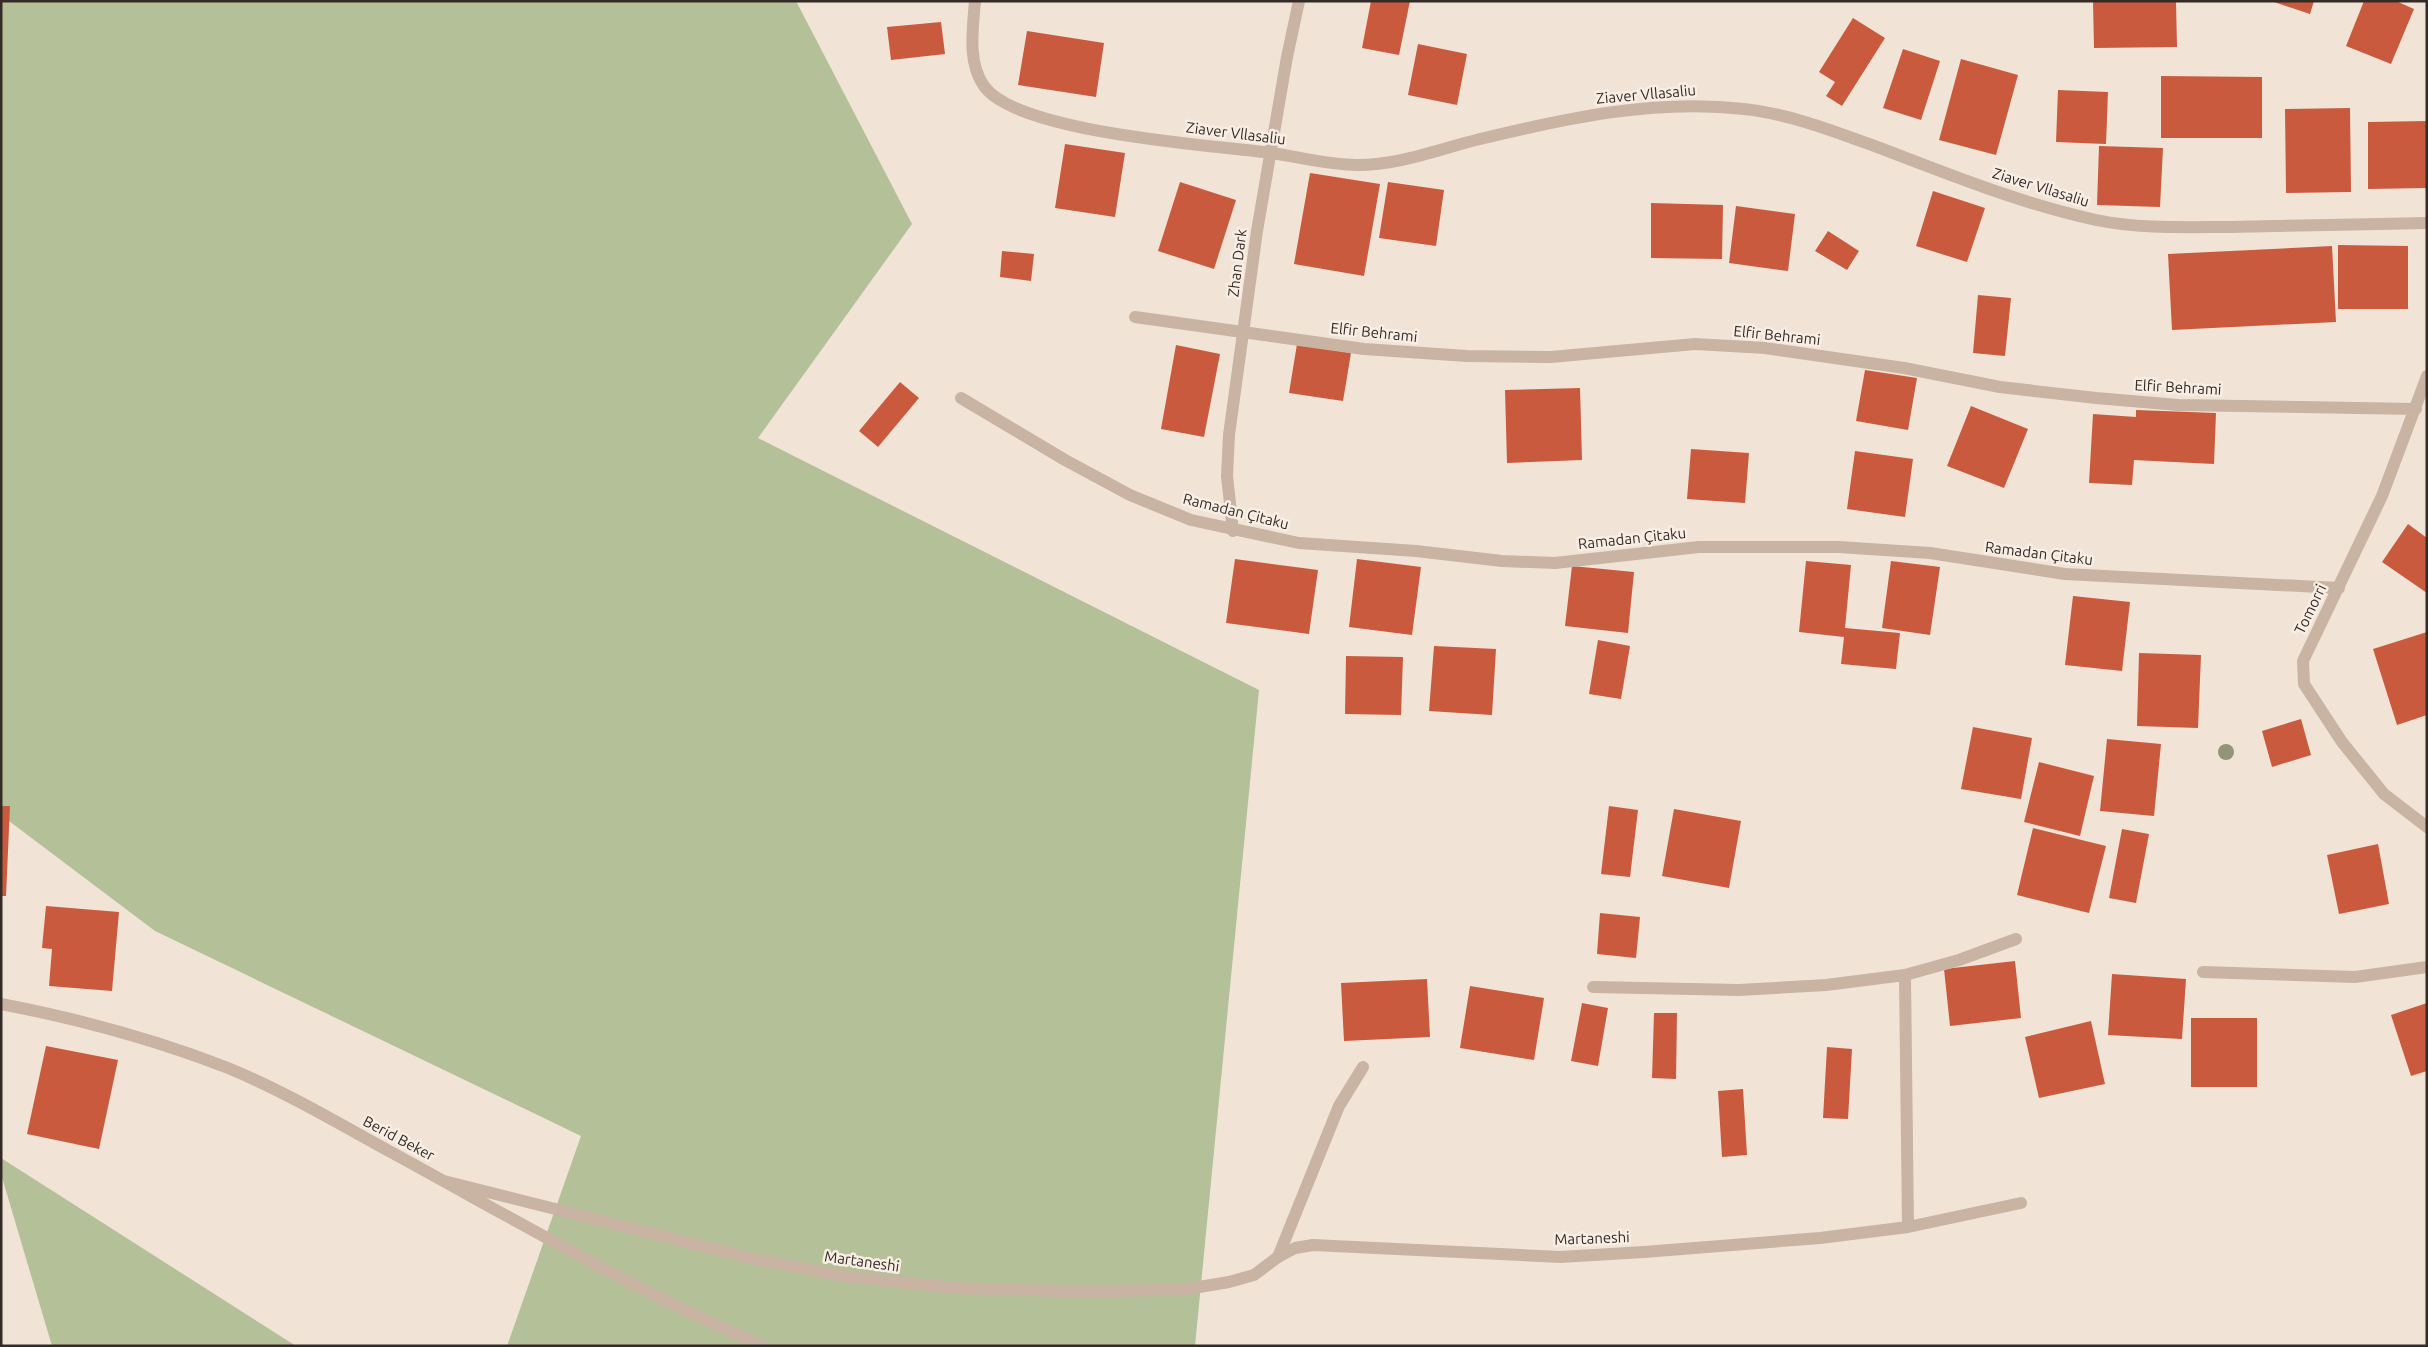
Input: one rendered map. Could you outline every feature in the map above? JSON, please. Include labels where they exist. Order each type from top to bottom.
[{"type":"street","name":"Ziaver Vllasaliu","points":[[975,1],[972,39],[975,65],[984,87],[1003,102],[1027,112],[1073,126],[1356,165],[1414,158],[1473,140],[1564,119],[1629,109],[1690,105],[1748,109],[1810,123],[2029,202],[2101,221],[2174,227],[2427,222]]},
{"type":"street","name":"Zhan Dark","points":[[1233,530],[1227,476],[1229,435],[1245,332],[1257,231],[1299,1]]},
{"type":"street","name":"Elfir Behrami","points":[[1135,317],[1364,349],[1467,356],[1551,357],[1695,344],[1765,348],[1904,368],[2000,387],[2096,398],[2178,405],[2416,409]]},
{"type":"street","name":"Tomorri","points":[[2427,376],[2382,496],[2303,661],[2304,684],[2342,742],[2384,794],[2427,827]]},
{"type":"street","name":"Ramadan Çitaku","points":[[961,398],[1065,460],[1130,495],[1191,520],[1299,543],[1416,551],[1502,561],[1555,563],[1699,547],[1839,547],[1930,553],[2065,574],[2338,588]]},
{"type":"street","points":[[1593,987],[1740,990],[1826,986],[1905,975],[1959,960],[2016,939]]},
{"type":"street","points":[[2203,972],[2355,977],[2427,967]]},
{"type":"street","points":[[1905,975],[1908,1227]]},
{"type":"street","name":"Berid Beker","points":[[1,1004],[132,1034],[229,1069],[323,1115],[572,1252],[726,1330],[763,1346]]},
{"type":"street","points":[[1278,1258],[1339,1106],[1363,1067]]},
{"type":"street","name":"Martaneshi","points":[[444,1181],[754,1259],[849,1278],[955,1288],[1087,1292],[1188,1289],[1229,1282],[1254,1275],[1295,1248],[1313,1245],[1560,1257],[1820,1238],[1908,1227],[2021,1203]]},
{"type":"green space","points":[[1,1],[796,1],[912,224],[758,438],[1259,690],[1195,1346],[507,1346],[581,1136],[155,931],[1,815]]},
{"type":"green space","points":[[1,1158],[296,1346],[52,1346],[1,1174]]},
{"type":"building","points":[[1371,1],[1410,1],[1399,55],[1362,48]]},
{"type":"building","points":[[2093,1],[2176,1],[2177,47],[2094,48]]},
{"type":"building","points":[[2271,1],[2314,1],[2310,14]]},
{"type":"building","points":[[2364,1],[2396,1],[2414,9],[2391,64],[2346,46]]},
{"type":"building","points":[[1853,18],[1885,38],[1842,106],[1826,96],[1835,82],[1819,72]]},
{"type":"building","points":[[941,22],[945,54],[891,60],[887,27]]},
{"type":"building","points":[[1027,31],[1104,43],[1096,97],[1018,85]]},
{"type":"building","points":[[1418,44],[1467,54],[1457,105],[1408,95]]},
{"type":"building","points":[[1903,49],[1940,61],[1921,120],[1883,108]]},
{"type":"building","points":[[1961,59],[2018,75],[1996,155],[1939,140]]},
{"type":"building","points":[[2161,76],[2262,77],[2262,138],[2161,138]]},
{"type":"building","points":[[2058,90],[2108,92],[2106,144],[2056,142]]},
{"type":"building","points":[[2350,108],[2351,192],[2286,193],[2285,109]]},
{"type":"building","points":[[2427,121],[2427,188],[2368,189],[2368,122]]},
{"type":"building","points":[[1065,144],[1125,153],[1115,217],[1055,208]]},
{"type":"building","points":[[2099,146],[2163,148],[2160,207],[2097,205]]},
{"type":"building","points":[[1310,173],[1380,184],[1364,276],[1294,264]]},
{"type":"building","points":[[1180,182],[1236,200],[1214,269],[1158,251]]},
{"type":"building","points":[[1388,182],[1444,190],[1436,246],[1379,238]]},
{"type":"building","points":[[1933,191],[1985,208],[1967,262],[1916,246]]},
{"type":"building","points":[[1651,203],[1723,205],[1722,259],[1651,258]]},
{"type":"building","points":[[1736,206],[1795,214],[1788,271],[1729,263]]},
{"type":"building","points":[[1828,231],[1859,251],[1847,270],[1815,251]]},
{"type":"building","points":[[2338,245],[2408,246],[2408,309],[2338,309]]},
{"type":"building","points":[[2332,246],[2336,322],[2172,330],[2168,254]]},
{"type":"building","points":[[1002,251],[1034,254],[1031,281],[1000,277]]},
{"type":"building","points":[[1978,295],[2011,298],[2005,356],[1973,353]]},
{"type":"building","points":[[1297,344],[1351,353],[1343,401],[1289,393]]},
{"type":"building","points":[[1176,345],[1220,354],[1204,437],[1161,429]]},
{"type":"building","points":[[1865,370],[1917,378],[1908,430],[1856,421]]},
{"type":"building","points":[[900,382],[919,398],[878,447],[859,431]]},
{"type":"building","points":[[1580,388],[1582,460],[1507,463],[1505,390]]},
{"type":"building","points":[[1971,406],[2028,429],[2004,488],[1947,466]]},
{"type":"building","points":[[2136,410],[2216,413],[2214,464],[2134,460],[2132,485],[2089,483],[2093,414],[2136,417]]},
{"type":"building","points":[[1691,449],[1749,453],[1745,503],[1687,499]]},
{"type":"building","points":[[1855,451],[1913,459],[1905,517],[1847,509]]},
{"type":"building","points":[[2408,524],[2427,538],[2427,593],[2382,562]]},
{"type":"building","points":[[1235,559],[1318,570],[1309,634],[1226,623]]},
{"type":"building","points":[[1357,559],[1421,567],[1412,635],[1349,627]]},
{"type":"building","points":[[1806,561],[1851,565],[1845,628],[1900,633],[1896,669],[1841,664],[1844,637],[1799,632]]},
{"type":"building","points":[[1891,561],[1940,567],[1930,635],[1882,628]]},
{"type":"building","points":[[1572,566],[1634,572],[1628,633],[1565,626]]},
{"type":"building","points":[[2073,596],[2130,602],[2122,671],[2065,665]]},
{"type":"building","points":[[2427,632],[2427,715],[2397,725],[2373,649]]},
{"type":"building","points":[[1598,640],[1630,646],[1621,699],[1589,694]]},
{"type":"building","points":[[1434,646],[1496,649],[1492,715],[1429,711]]},
{"type":"building","points":[[2139,653],[2201,655],[2198,728],[2137,726]]},
{"type":"building","points":[[1346,656],[1403,657],[1401,715],[1345,714]]},
{"type":"building","points":[[2301,719],[2311,755],[2272,767],[2262,731]]},
{"type":"building","points":[[1973,727],[2032,738],[2021,799],[1961,789]]},
{"type":"building","points":[[2107,739],[2161,744],[2154,816],[2100,811]]},
{"type":"building","points":[[2039,762],[2094,776],[2080,836],[2024,822]]},
{"type":"building","points":[[1,806],[10,806],[6,896],[1,896]]},
{"type":"building","points":[[1609,806],[1638,810],[1630,877],[1601,874]]},
{"type":"building","points":[[1674,809],[1741,821],[1729,888],[1662,876]]},
{"type":"building","points":[[2033,828],[2106,846],[2089,913],[2017,895]]},
{"type":"building","points":[[2122,829],[2149,834],[2136,903],[2109,898]]},
{"type":"building","points":[[2378,844],[2389,904],[2339,914],[2327,855]]},
{"type":"building","points":[[46,906],[119,912],[112,991],[49,986],[52,949],[42,948]]},
{"type":"building","points":[[1600,913],[1640,917],[1636,958],[1597,954]]},
{"type":"building","points":[[2015,961],[2021,1018],[1950,1026],[1944,969]]},
{"type":"building","points":[[2112,974],[2186,979],[2182,1039],[2108,1035]]},
{"type":"building","points":[[1427,979],[1430,1037],[1344,1041],[1341,983]]},
{"type":"building","points":[[1470,986],[1544,998],[1534,1060],[1460,1048]]},
{"type":"building","points":[[1582,1003],[1608,1008],[1598,1066],[1571,1061]]},
{"type":"building","points":[[2427,1003],[2427,1071],[2411,1076],[2391,1015]]},
{"type":"building","points":[[1654,1013],[1677,1013],[1676,1079],[1652,1078]]},
{"type":"building","points":[[2191,1018],[2257,1018],[2257,1087],[2191,1087]]},
{"type":"building","points":[[2091,1021],[2105,1084],[2039,1098],[2025,1037]]},
{"type":"building","points":[[46,1046],[118,1060],[99,1149],[27,1134]]},
{"type":"building","points":[[1827,1047],[1852,1049],[1848,1119],[1823,1118]]},
{"type":"building","points":[[1743,1089],[1747,1155],[1722,1157],[1718,1091]]}]
